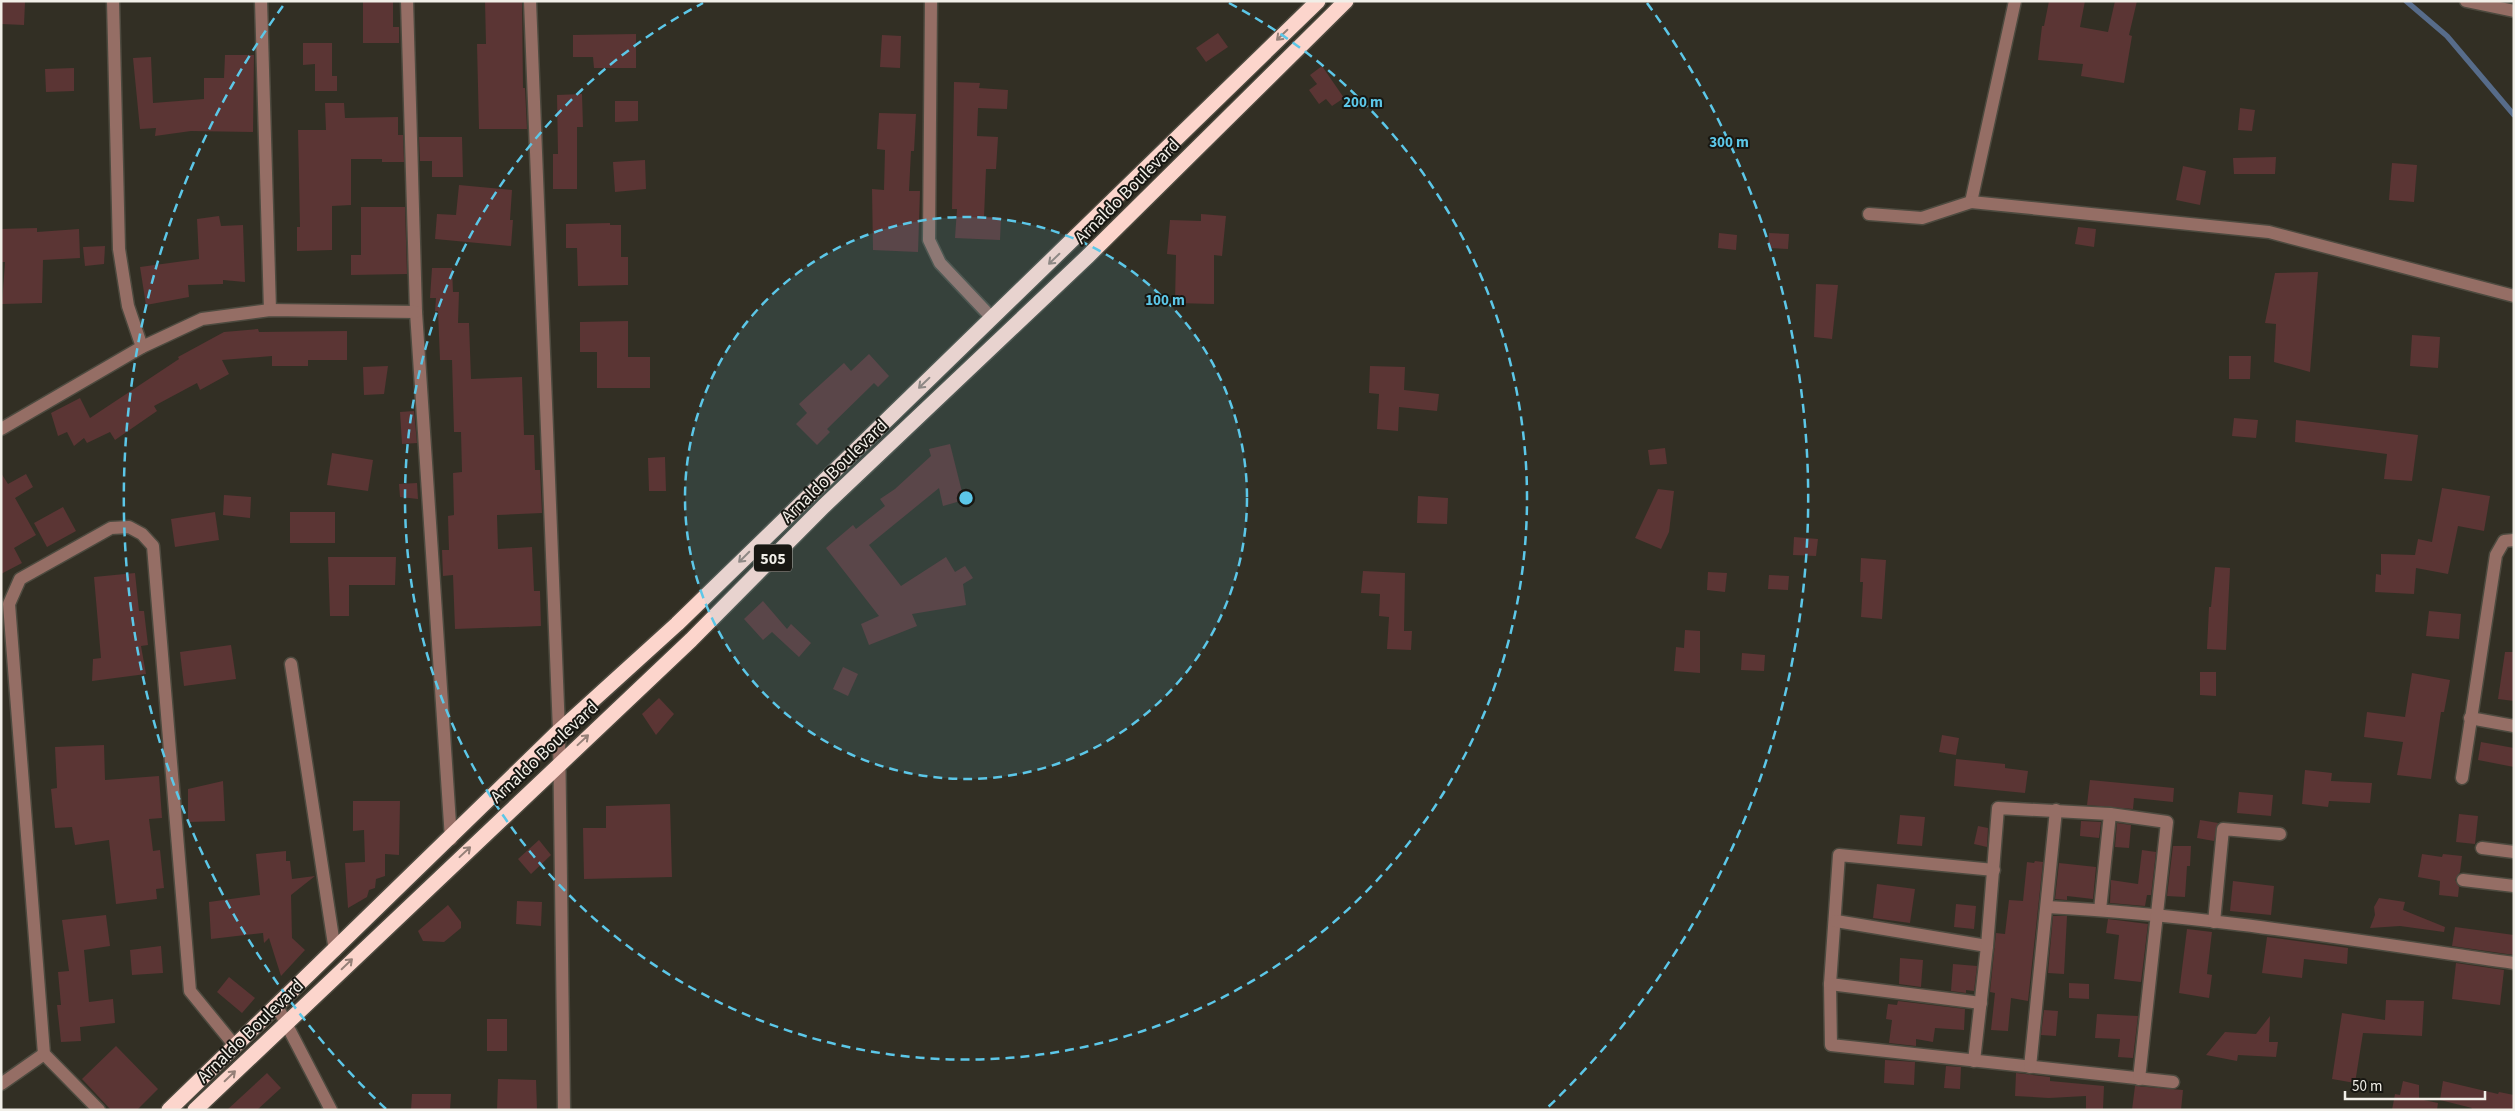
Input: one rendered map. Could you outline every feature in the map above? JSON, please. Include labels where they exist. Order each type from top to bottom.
[{"type":"highway","name":"Arnaldo Boulevard","points":[[169,1110],[335,951],[559,731],[677,624],[811,491],[1075,239],[1318,1]]},
{"type":"highway","name":"Arnaldo Boulevard","points":[[195,1110],[691,640],[824,506],[1088,256],[1346,1]]},
{"type":"highway","points":[[1213,102],[1228,118]]},
{"type":"highway","points":[[1075,239],[1088,256]]},
{"type":"highway","points":[[941,366],[955,380]]},
{"type":"highway","points":[[811,491],[824,506]]},
{"type":"highway","points":[[677,624],[691,640]]},
{"type":"highway","points":[[412,876],[424,891]]},
{"type":"street","points":[[114,1],[119,249],[128,306],[142,347]]},
{"type":"street","points":[[262,1],[270,310]]},
{"type":"street","points":[[407,1],[416,312],[450,838]]},
{"type":"street","points":[[530,1],[560,763],[564,1110]]},
{"type":"street","points":[[931,1],[929,240],[940,263],[992,318]]},
{"type":"street","points":[[1971,202],[2015,1]]},
{"type":"street","points":[[2466,1],[2514,11]]},
{"type":"street","points":[[1869,214],[1922,218],[1971,202],[2269,232],[2514,296]]},
{"type":"street","points":[[1,429],[142,347],[202,319],[270,310],[416,312]]},
{"type":"street","points":[[99,1110],[44,1054],[9,604],[20,579],[111,528],[128,527],[142,534],[153,546],[190,991],[236,1046]]},
{"type":"street","points":[[2462,778],[2496,555],[2504,542],[2514,540]]},
{"type":"street","points":[[291,664],[335,951]]},
{"type":"street","points":[[2470,718],[2514,726]]},
{"type":"street","points":[[1974,1061],[1987,946],[1998,808],[2110,814],[2167,822],[2139,1079]]},
{"type":"street","points":[[2030,1067],[2056,810]]},
{"type":"street","points":[[2100,910],[2110,814]]},
{"type":"street","points":[[2214,922],[2223,829],[2280,834]]},
{"type":"street","points":[[2482,848],[2514,852]]},
{"type":"street","points":[[1994,870],[1840,855],[1830,984],[1831,1045],[2173,1082]]},
{"type":"street","points":[[2464,880],[2514,886]]},
{"type":"street","points":[[2047,907],[2100,910],[2214,922],[2514,963]]},
{"type":"street","points":[[1836,921],[1987,946]]},
{"type":"street","points":[[1830,984],[1981,1003]]},
{"type":"street","points":[[277,1006],[331,1110]]},
{"type":"street","points":[[1,1084],[44,1054]]},
{"type":"building","points":[[1,1],[25,2],[24,25],[1,24]]},
{"type":"building","points":[[363,1],[393,1],[393,27],[399,27],[399,43],[363,43]]},
{"type":"building","points":[[485,1],[522,1],[523,88],[525,88],[527,129],[479,129],[477,44],[486,44]]},
{"type":"building","points":[[2049,1],[2085,1],[2080,27],[2108,32],[2115,1],[2137,1],[2129,35],[2132,36],[2124,83],[2081,76],[2083,64],[2038,60],[2042,26],[2044,26]]},
{"type":"building","points":[[1218,33],[1228,47],[1206,62],[1196,48]]},
{"type":"building","points":[[636,34],[636,68],[594,68],[593,57],[573,57],[573,35]]},
{"type":"building","points":[[882,35],[901,36],[900,68],[880,67]]},
{"type":"building","points":[[303,43],[332,43],[332,76],[337,76],[337,91],[315,91],[315,64],[303,65]]},
{"type":"building","points":[[225,55],[254,55],[253,132],[191,131],[155,136],[156,128],[140,129],[133,58],[151,57],[153,103],[204,99],[204,78],[224,78]]},
{"type":"building","points":[[1322,66],[1344,98],[1332,106],[1326,99],[1319,104],[1309,90],[1317,84],[1310,75]]},
{"type":"building","points":[[74,68],[74,91],[46,92],[45,69]]},
{"type":"building","points":[[954,82],[980,83],[979,88],[1008,90],[1007,109],[978,108],[977,136],[998,137],[996,169],[986,169],[984,217],[1001,217],[1000,240],[955,238],[957,209],[952,209]]},
{"type":"building","points":[[582,94],[583,127],[577,127],[577,189],[553,189],[553,154],[558,154],[557,95]]},
{"type":"building","points":[[615,101],[638,101],[638,121],[615,122]]},
{"type":"building","points":[[325,103],[344,103],[345,118],[398,117],[398,135],[403,135],[404,162],[382,162],[382,159],[351,159],[351,205],[332,206],[332,250],[297,251],[297,227],[300,227],[298,130],[326,130]]},
{"type":"building","points":[[2240,108],[2255,110],[2252,131],[2238,130]]},
{"type":"building","points":[[879,113],[916,114],[914,151],[911,151],[909,191],[920,191],[918,252],[873,250],[872,189],[884,190],[885,150],[877,149]]},
{"type":"building","points":[[419,137],[462,137],[463,177],[432,177],[432,161],[420,161]]},
{"type":"building","points":[[2276,157],[2275,174],[2234,174],[2233,158]]},
{"type":"building","points":[[645,160],[646,189],[615,192],[613,162]]},
{"type":"building","points":[[2392,163],[2417,165],[2414,202],[2389,200]]},
{"type":"building","points":[[2183,166],[2206,171],[2200,205],[2176,200]]},
{"type":"building","points":[[459,185],[512,190],[510,220],[513,220],[511,246],[435,239],[437,214],[456,215]]},
{"type":"building","points":[[361,207],[405,207],[407,274],[351,275],[351,255],[361,255]]},
{"type":"building","points":[[1201,214],[1226,216],[1222,256],[1214,255],[1214,304],[1175,303],[1176,255],[1167,254],[1170,220],[1201,221]]},
{"type":"building","points":[[219,216],[221,226],[243,225],[245,282],[223,280],[223,284],[188,285],[189,297],[146,305],[140,267],[199,259],[197,219]]},
{"type":"building","points":[[610,223],[610,225],[621,225],[621,257],[628,257],[628,285],[578,286],[577,248],[566,248],[566,224]]},
{"type":"building","points":[[2078,227],[2096,229],[2094,247],[2075,244]]},
{"type":"building","points":[[37,228],[37,232],[79,229],[80,258],[43,260],[42,303],[2,304],[5,262],[1,262],[1,229]]},
{"type":"building","points":[[1719,233],[1737,235],[1736,250],[1718,248]]},
{"type":"building","points":[[1769,233],[1789,234],[1788,249],[1768,248]]},
{"type":"building","points":[[105,246],[104,264],[85,266],[83,247]]},
{"type":"building","points":[[432,268],[452,268],[453,292],[459,292],[458,323],[469,323],[471,379],[522,377],[524,435],[534,435],[535,470],[540,470],[542,513],[497,515],[498,549],[532,547],[534,591],[540,591],[541,626],[455,629],[453,575],[443,576],[442,550],[449,550],[448,516],[454,515],[453,473],[462,472],[461,432],[454,432],[452,360],[440,360],[438,311],[435,311],[436,298],[430,298]]},
{"type":"building","points":[[2318,272],[2310,372],[2274,362],[2276,324],[2265,323],[2275,273]]},
{"type":"building","points":[[1816,284],[1838,285],[1832,339],[1814,337]]},
{"type":"building","points":[[628,321],[628,357],[650,357],[650,388],[597,388],[597,352],[580,352],[580,322]]},
{"type":"building","points":[[258,329],[259,332],[347,331],[347,360],[308,360],[308,366],[272,366],[272,356],[222,360],[229,374],[200,390],[197,383],[154,406],[157,411],[115,440],[110,432],[87,443],[84,438],[74,446],[67,432],[58,436],[51,413],[80,398],[90,418],[179,359],[178,357],[224,332]]},
{"type":"building","points":[[2412,335],[2440,337],[2438,368],[2410,366]]},
{"type":"building","points":[[869,354],[889,376],[878,387],[874,383],[827,429],[830,432],[817,445],[796,424],[807,413],[799,404],[844,363],[851,371]]},
{"type":"building","points":[[2229,356],[2251,356],[2250,379],[2229,379]]},
{"type":"building","points":[[388,366],[384,394],[364,395],[363,367]]},
{"type":"building","points":[[1370,366],[1405,367],[1404,390],[1439,394],[1437,411],[1399,407],[1398,431],[1377,429],[1379,394],[1369,393]]},
{"type":"building","points":[[414,411],[417,443],[402,444],[400,412]]},
{"type":"building","points":[[2234,418],[2258,420],[2256,438],[2232,436]]},
{"type":"building","points":[[2296,420],[2418,435],[2412,481],[2384,479],[2387,454],[2295,442]]},
{"type":"building","points":[[950,444],[964,500],[943,506],[939,488],[869,545],[901,586],[946,557],[955,572],[965,566],[973,578],[963,584],[966,605],[912,614],[917,626],[869,645],[861,624],[879,616],[826,548],[853,525],[856,529],[885,506],[880,499],[895,489],[931,456],[929,449]]},
{"type":"building","points":[[1665,448],[1667,464],[1650,465],[1648,450]]},
{"type":"building","points":[[332,453],[373,460],[368,491],[327,485]]},
{"type":"building","points":[[665,457],[666,491],[649,491],[648,458]]},
{"type":"building","points":[[1,473],[8,484],[26,474],[33,487],[15,498],[36,535],[14,548],[22,563],[1,574]]},
{"type":"building","points":[[417,483],[418,499],[400,497],[399,484]]},
{"type":"building","points":[[2442,488],[2490,496],[2484,531],[2458,526],[2448,574],[2416,568],[2414,594],[2375,592],[2376,574],[2381,575],[2381,554],[2415,555],[2418,539],[2432,542]]},
{"type":"building","points":[[1658,489],[1674,491],[1669,532],[1661,549],[1635,538]]},
{"type":"building","points":[[224,495],[251,497],[250,518],[223,515]]},
{"type":"building","points":[[1418,496],[1448,498],[1447,524],[1417,523]]},
{"type":"building","points":[[63,507],[76,531],[47,547],[34,523]]},
{"type":"building","points":[[215,512],[219,540],[175,547],[171,519]]},
{"type":"building","points":[[290,512],[335,512],[335,543],[290,543]]},
{"type":"building","points":[[1794,537],[1818,539],[1816,556],[1793,555]]},
{"type":"building","points":[[328,557],[396,557],[395,585],[349,585],[349,616],[330,616]]},
{"type":"building","points":[[1861,558],[1886,560],[1882,619],[1861,617],[1863,582],[1860,582]]},
{"type":"building","points":[[2215,567],[2230,568],[2226,650],[2207,649],[2209,607],[2211,607]]},
{"type":"building","points":[[1363,571],[1405,573],[1404,631],[1412,631],[1411,650],[1387,649],[1389,617],[1379,616],[1380,594],[1361,593]]},
{"type":"building","points":[[1708,572],[1727,573],[1725,592],[1707,590]]},
{"type":"building","points":[[135,573],[139,611],[144,611],[148,645],[141,646],[146,674],[92,681],[93,659],[101,658],[94,577]]},
{"type":"building","points":[[1769,575],[1789,576],[1788,590],[1768,589]]},
{"type":"building","points":[[763,601],[787,629],[791,624],[811,643],[799,657],[772,632],[763,640],[744,619]]},
{"type":"building","points":[[2429,611],[2461,614],[2459,639],[2426,636]]},
{"type":"building","points":[[1685,630],[1700,631],[1700,673],[1674,671],[1676,647],[1684,648]]},
{"type":"building","points":[[231,645],[236,679],[184,686],[180,652]]},
{"type":"building","points":[[2505,652],[2514,652],[2514,701],[2498,699]]},
{"type":"building","points":[[1742,653],[1765,655],[1764,671],[1741,670]]},
{"type":"building","points":[[843,667],[858,674],[848,696],[833,689]]},
{"type":"building","points":[[2200,672],[2216,672],[2216,696],[2200,695]]},
{"type":"building","points":[[2412,673],[2450,680],[2444,712],[2441,712],[2431,779],[2397,775],[2403,742],[2364,737],[2367,712],[2405,717]]},
{"type":"building","points":[[659,698],[674,714],[656,735],[642,714]]},
{"type":"building","points":[[1942,735],[1959,738],[1956,755],[1939,752]]},
{"type":"building","points":[[2481,742],[2514,748],[2514,767],[2478,760]]},
{"type":"building","points":[[104,745],[105,780],[159,776],[162,818],[149,819],[153,851],[160,850],[164,888],[156,889],[157,899],[116,904],[109,840],[75,845],[72,827],[55,828],[51,789],[57,788],[55,747]]},
{"type":"building","points":[[1956,759],[2005,764],[2005,768],[2028,771],[2025,793],[1954,786]]},
{"type":"building","points":[[2305,770],[2332,773],[2331,781],[2372,783],[2370,803],[2329,801],[2328,807],[2302,804]]},
{"type":"building","points":[[2090,780],[2174,788],[2173,802],[2134,798],[2133,809],[2087,805]]},
{"type":"building","points":[[223,781],[225,821],[188,822],[188,789]]},
{"type":"building","points":[[2239,792],[2273,795],[2271,816],[2237,813]]},
{"type":"building","points":[[353,801],[400,801],[399,855],[385,854],[385,876],[376,879],[375,888],[369,890],[367,897],[348,908],[345,863],[365,862],[364,830],[353,831]]},
{"type":"building","points":[[670,804],[672,877],[584,879],[583,828],[606,828],[606,806]]},
{"type":"building","points":[[2459,814],[2478,816],[2475,844],[2456,842]]},
{"type":"building","points":[[1900,815],[1925,817],[1922,846],[1897,844]]},
{"type":"building","points":[[2200,820],[2218,823],[2214,841],[2197,838]]},
{"type":"building","points":[[2081,821],[2101,822],[2099,838],[2080,836]]},
{"type":"building","points":[[2117,823],[2131,825],[2129,848],[2115,847]]},
{"type":"building","points":[[1978,826],[1988,828],[1987,847],[1974,844]]},
{"type":"building","points":[[539,840],[551,855],[531,874],[518,859]]},
{"type":"building","points":[[2173,846],[2191,846],[2190,866],[2187,866],[2185,897],[2167,896]]},
{"type":"building","points":[[2142,850],[2156,852],[2151,895],[2147,895],[2145,906],[2110,903],[2111,880],[2138,884]]},
{"type":"building","points":[[286,851],[286,861],[290,861],[292,879],[315,876],[291,895],[292,938],[305,950],[281,976],[269,938],[264,943],[263,933],[211,939],[209,902],[260,895],[256,854]]},
{"type":"building","points":[[2422,854],[2442,857],[2443,854],[2462,856],[2460,872],[2455,880],[2459,887],[2458,897],[2439,895],[2440,881],[2418,877]]},
{"type":"building","points":[[2035,861],[2043,862],[2028,1001],[2011,998],[2008,1031],[1991,1030],[1995,993],[1990,992],[1996,933],[2005,934],[2009,900],[2023,901],[2027,862],[2034,863]]},
{"type":"building","points":[[2059,863],[2096,867],[2093,899],[2067,896],[2067,900],[2055,899]]},
{"type":"building","points":[[2233,881],[2274,886],[2271,915],[2230,911]]},
{"type":"building","points":[[1877,884],[1915,889],[1910,923],[1873,918]]},
{"type":"building","points":[[2379,898],[2405,902],[2403,910],[2445,927],[2444,932],[2400,926],[2370,928],[2375,915],[2374,907]]},
{"type":"building","points":[[517,901],[542,902],[541,926],[516,924]]},
{"type":"building","points":[[1956,904],[1976,906],[1974,929],[1954,927]]},
{"type":"building","points":[[448,905],[461,922],[461,928],[444,942],[423,941],[418,931]]},
{"type":"building","points":[[106,915],[110,946],[84,950],[89,1002],[113,999],[115,1023],[80,1027],[81,1041],[61,1042],[57,1005],[61,1005],[58,972],[69,971],[62,920]]},
{"type":"building","points":[[2053,916],[2067,916],[2064,974],[2048,973]]},
{"type":"building","points":[[2108,919],[2148,924],[2141,982],[2114,979],[2119,935],[2106,933]]},
{"type":"building","points":[[2455,927],[2514,935],[2514,955],[2452,946]]},
{"type":"building","points":[[2187,929],[2212,932],[2207,974],[2212,975],[2209,998],[2179,993]]},
{"type":"building","points":[[2267,937],[2348,948],[2347,964],[2304,959],[2302,978],[2262,973]]},
{"type":"building","points":[[161,946],[163,973],[132,975],[130,950]]},
{"type":"building","points":[[1900,958],[1923,960],[1921,987],[1899,984]]},
{"type":"building","points":[[2456,963],[2504,970],[2500,1005],[2452,999]]},
{"type":"building","points":[[1953,964],[1977,966],[1974,991],[1966,990],[1966,993],[1951,991]]},
{"type":"building","points":[[229,977],[255,998],[242,1013],[217,992]]},
{"type":"building","points":[[2069,983],[2089,984],[2089,999],[2069,998]]},
{"type":"building","points":[[2386,1000],[2424,1001],[2422,1036],[2363,1033],[2355,1083],[2332,1079],[2342,1013],[2385,1020]]},
{"type":"building","points":[[1898,1001],[1965,1009],[1964,1030],[1935,1028],[1933,1042],[1916,1039],[1916,1046],[1889,1043],[1892,1020],[1886,1019],[1888,1004],[1897,1005]]},
{"type":"building","points":[[2044,1010],[2058,1011],[2056,1036],[2041,1035]]},
{"type":"building","points":[[2097,1014],[2138,1016],[2133,1058],[2118,1057],[2120,1039],[2095,1038]]},
{"type":"building","points":[[2270,1016],[2269,1042],[2278,1042],[2276,1057],[2238,1055],[2237,1061],[2206,1055],[2225,1032],[2256,1034]]},
{"type":"building","points":[[487,1019],[507,1019],[507,1051],[487,1051]]},
{"type":"building","points":[[116,1046],[158,1089],[137,1110],[111,1110],[82,1079]]},
{"type":"building","points":[[1885,1060],[1915,1062],[1914,1085],[1884,1083]]},
{"type":"building","points":[[1946,1066],[1961,1067],[1960,1089],[1944,1088]]},
{"type":"building","points":[[267,1073],[281,1088],[257,1110],[227,1110]]},
{"type":"building","points":[[2016,1073],[2050,1077],[2050,1081],[2104,1086],[2103,1109],[2086,1109],[2086,1096],[2049,1098],[2015,1096]]},
{"type":"building","points":[[498,1079],[536,1080],[537,1110],[497,1110]]},
{"type":"building","points":[[2403,1081],[2419,1085],[2419,1099],[2438,1103],[2437,1110],[2392,1110],[2395,1094],[2400,1095]]},
{"type":"building","points":[[2443,1081],[2498,1094],[2499,1092],[2514,1095],[2514,1110],[2471,1110],[2472,1108],[2440,1100]]},
{"type":"building","points":[[2135,1086],[2183,1090],[2181,1110],[2132,1110]]},
{"type":"building","points":[[412,1094],[451,1094],[450,1110],[411,1110]]},
{"type":"waterway","points":[[2406,1],[2447,36],[2514,115]]}]
